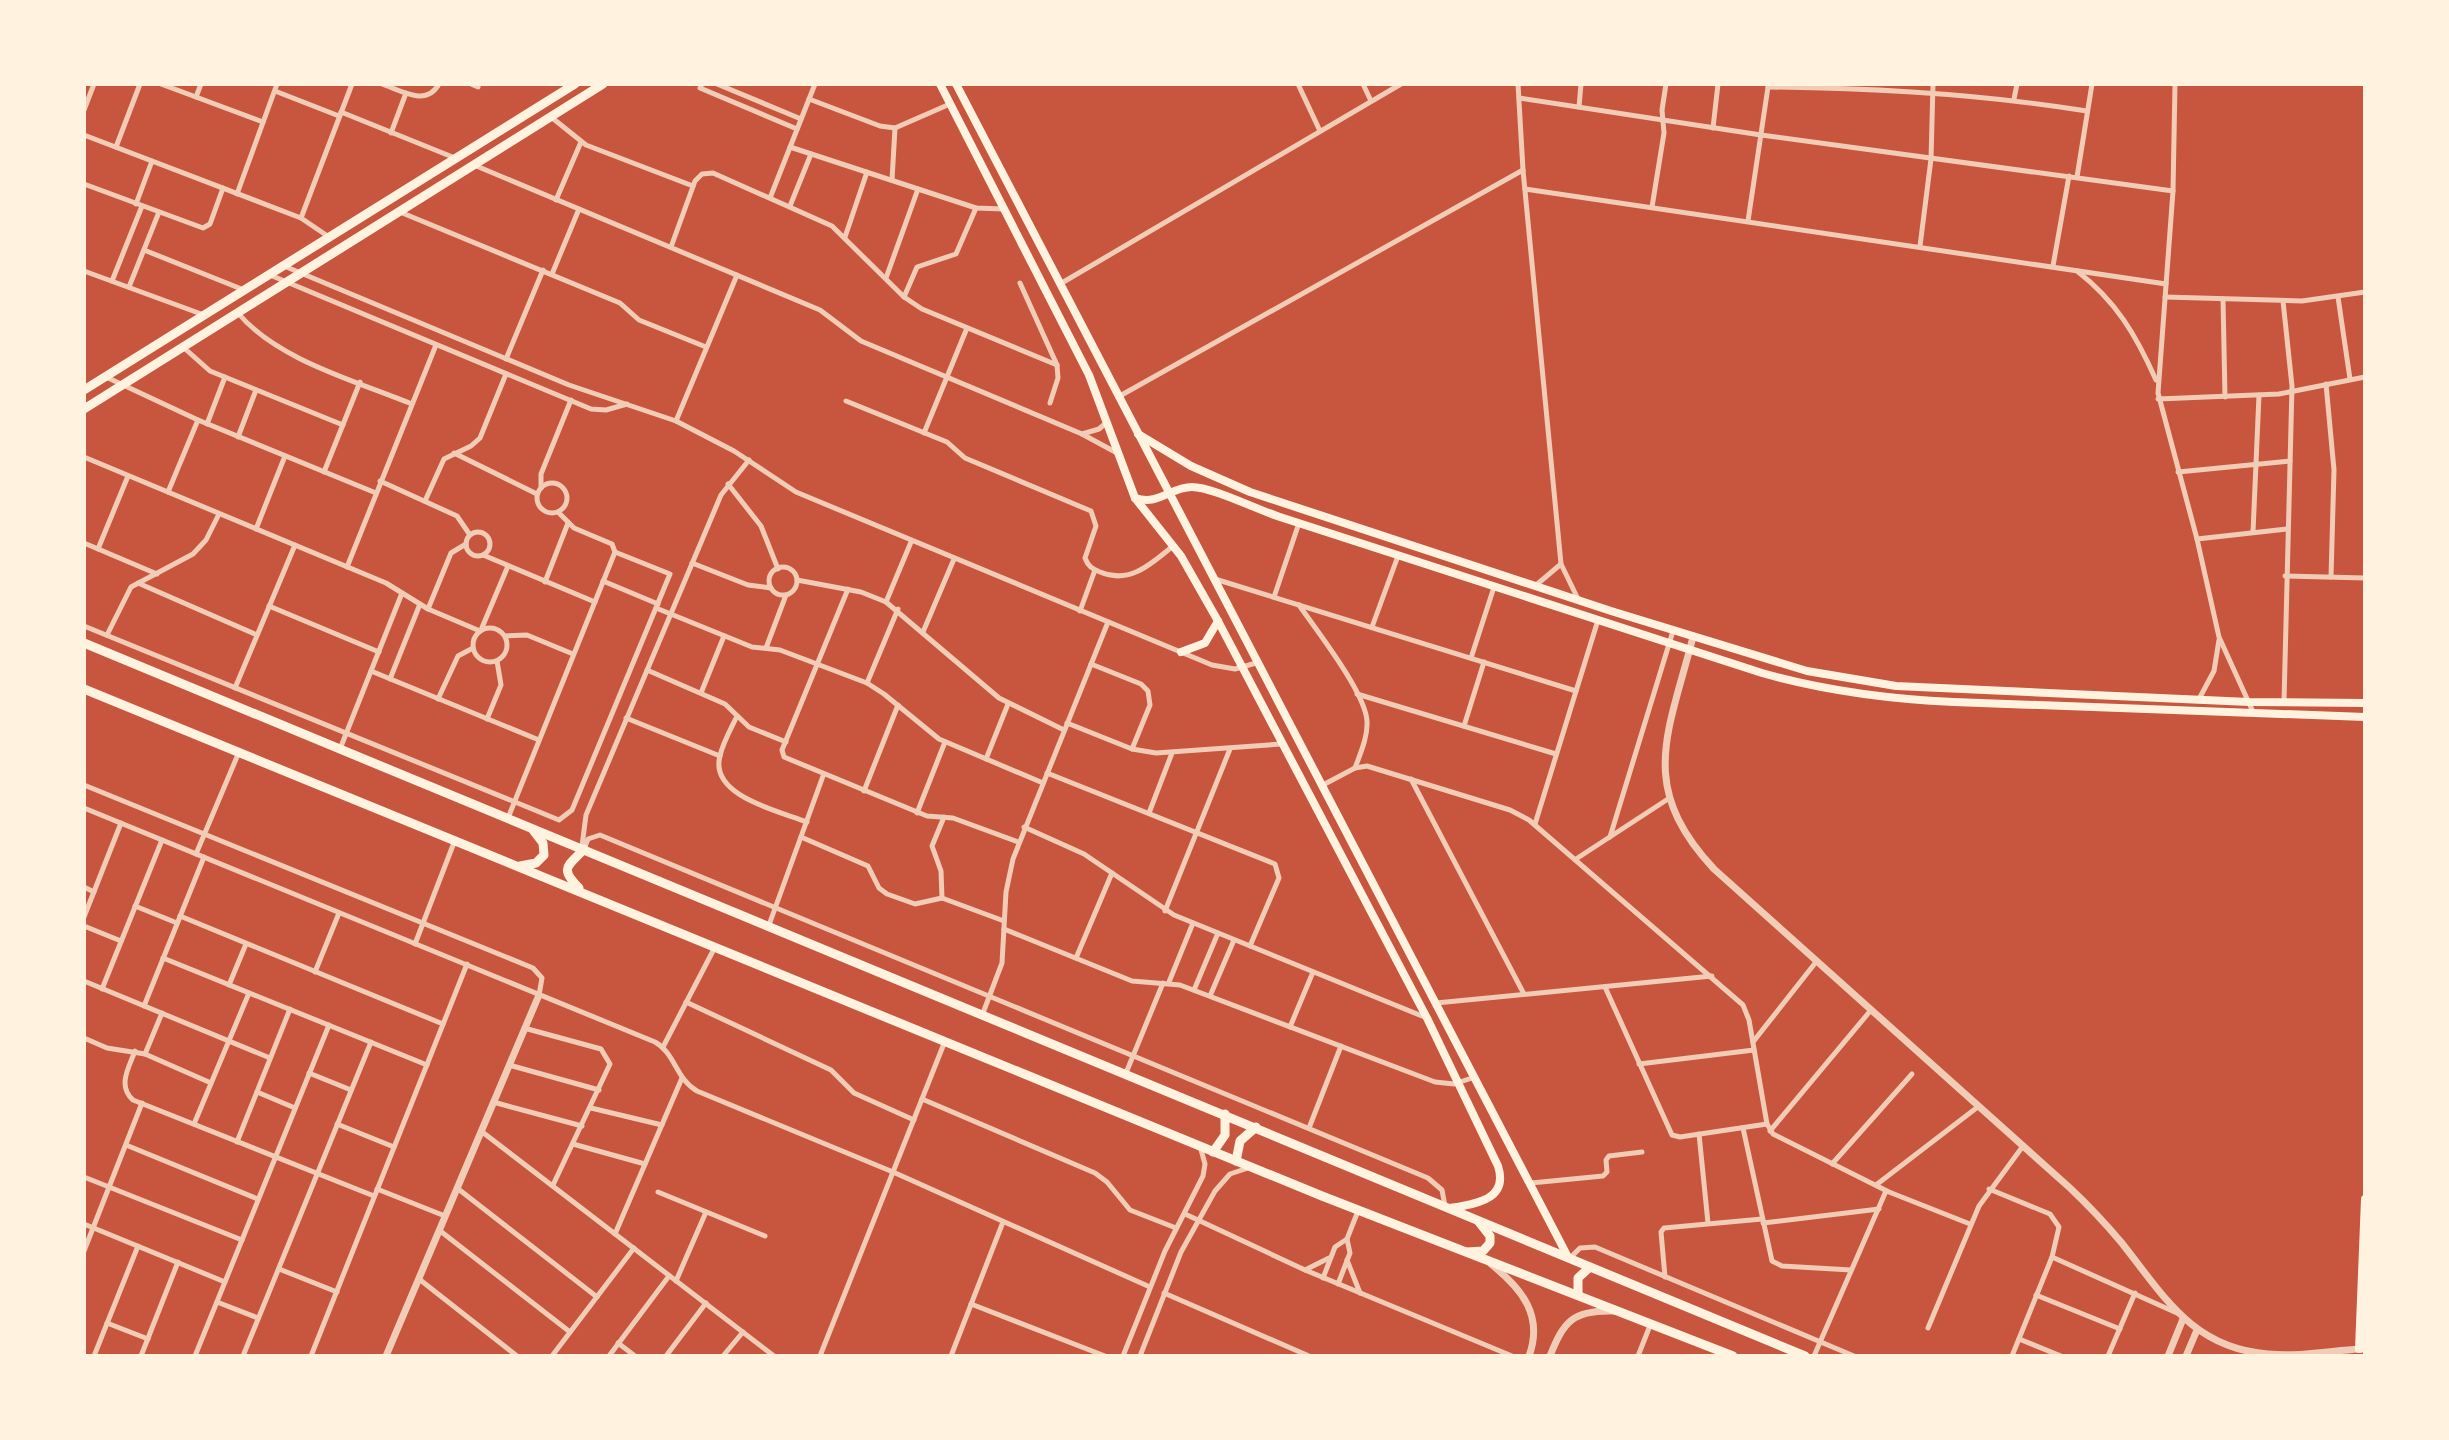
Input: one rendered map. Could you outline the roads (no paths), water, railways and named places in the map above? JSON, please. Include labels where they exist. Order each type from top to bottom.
[{"type":"main road","points":[[84,390],[576,84]]},
{"type":"main road","points":[[84,408],[603,84]]},
{"type":"main road","points":[[940,84],[1089,375],[1135,498],[1173,546],[1218,621],[1427,1018],[1498,1166],[1501,1179],[1496,1192],[1486,1201],[1448,1207]]},
{"type":"main road","points":[[956,84],[1569,1258]]},
{"type":"main road","points":[[956,116],[970,110]]},
{"type":"main road","points":[[1089,375],[1103,367]]},
{"type":"main road","points":[[1136,432],[1191,466],[1250,492],[1786,666],[1874,683],[2112,697],[2365,703]]},
{"type":"main road","points":[[1135,498],[1152,501],[1186,488],[1205,488],[1299,523],[1690,650],[1784,680],[1850,694],[1895,699],[2112,710],[2365,717]]},
{"type":"main road","points":[[1181,652],[1205,643],[1218,621]]},
{"type":"main road","points":[[84,643],[983,1013],[1805,1356]]},
{"type":"main road","points":[[84,652],[95,647]]},
{"type":"main road","points":[[84,689],[1358,1211],[1733,1356]]},
{"type":"main road","points":[[2112,697],[2112,710]]},
{"type":"main road","points":[[519,866],[536,863],[544,855],[543,843],[531,828]]},
{"type":"main road","points":[[583,848],[567,868],[571,879],[584,892]]},
{"type":"main road","points":[[1213,1152],[1225,1135],[1225,1114]]},
{"type":"main road","points":[[1236,1161],[1240,1141],[1256,1127]]},
{"type":"main road","points":[[2362,1349],[2365,1199]]},
{"type":"main road","points":[[1461,1252],[1483,1251],[1489,1247],[1490,1236],[1477,1219]]},
{"type":"main road","points":[[1578,1295],[1578,1279],[1590,1267]]},
{"type":"street","points":[[84,110],[94,84]]},
{"type":"street","points":[[116,147],[140,84]]},
{"type":"street","points":[[161,84],[263,122]]},
{"type":"street","points":[[197,97],[201,84]]},
{"type":"street","points":[[237,194],[277,84]]},
{"type":"street","points":[[301,218],[352,84]]},
{"type":"street","points":[[382,84],[425,97],[433,94],[439,84]]},
{"type":"street","points":[[471,84],[478,87]]},
{"type":"street","points":[[576,84],[586,95]]},
{"type":"street","points":[[717,84],[801,119]]},
{"type":"street","points":[[770,198],[815,84]]},
{"type":"street","points":[[1298,84],[1321,131]]},
{"type":"street","points":[[1363,84],[1371,101]]},
{"type":"street","points":[[1060,284],[1401,84]]},
{"type":"street","points":[[1518,84],[1523,170],[1561,564],[1568,571],[1579,601]]},
{"type":"street","points":[[1579,107],[1581,84]]},
{"type":"street","points":[[1652,207],[1664,133],[1666,84]]},
{"type":"street","points":[[1713,128],[1717,84]]},
{"type":"street","points":[[1920,246],[1931,159],[1933,84]]},
{"type":"street","points":[[2014,99],[2018,84]]},
{"type":"street","points":[[2077,177],[2092,84]]},
{"type":"street","points":[[2175,84],[2173,191],[2157,382],[2158,399],[2197,539],[2219,636],[2254,714]]},
{"type":"street","points":[[701,86],[797,129]]},
{"type":"street","points":[[1748,221],[1768,86],[1933,91],[2014,99],[2087,111]]},
{"type":"street","points":[[275,91],[456,158]]},
{"type":"street","points":[[391,132],[406,93]]},
{"type":"street","points":[[1518,98],[1761,135],[2173,191]]},
{"type":"street","points":[[809,99],[895,128],[950,104]]},
{"type":"street","points":[[551,117],[581,142],[693,186]]},
{"type":"street","points":[[892,180],[895,128]]},
{"type":"street","points":[[84,135],[301,218],[329,237]]},
{"type":"street","points":[[556,200],[581,142]]},
{"type":"street","points":[[790,147],[976,208],[1004,209]]},
{"type":"street","points":[[790,206],[811,154]]},
{"type":"street","points":[[112,281],[152,161]]},
{"type":"street","points":[[474,165],[828,314],[861,341],[1082,434],[1119,454]]},
{"type":"street","points":[[1118,397],[1523,170]]},
{"type":"street","points":[[845,237],[867,172]]},
{"type":"street","points":[[671,247],[693,186],[702,174],[713,173],[817,218],[845,237],[904,297],[922,309],[1057,365]]},
{"type":"street","points":[[2053,266],[2069,176]]},
{"type":"street","points":[[84,184],[206,227],[212,221],[223,188]]},
{"type":"street","points":[[886,278],[918,189]]},
{"type":"street","points":[[1525,189],[2166,284]]},
{"type":"street","points":[[904,297],[918,267],[956,254],[976,208]]},
{"type":"street","points":[[552,274],[579,209]]},
{"type":"street","points":[[129,288],[159,212]]},
{"type":"street","points":[[400,212],[620,303],[639,320],[706,347]]},
{"type":"street","points":[[144,250],[244,289]]},
{"type":"street","points":[[283,265],[300,275],[475,347],[676,421],[749,460],[786,487],[911,542],[1219,667],[1243,668],[1256,663]]},
{"type":"street","points":[[2075,269],[2098,287],[2125,317],[2157,382]]},
{"type":"street","points":[[506,359],[543,270]]},
{"type":"street","points":[[84,273],[204,315]]},
{"type":"street","points":[[269,275],[570,400],[598,410],[627,404]]},
{"type":"street","points":[[676,421],[737,275]]},
{"type":"street","points":[[1020,283],[1057,365],[1058,378],[1050,403]]},
{"type":"street","points":[[2165,297],[2284,301],[2365,292]]},
{"type":"street","points":[[2337,297],[2350,379]]},
{"type":"street","points":[[2223,299],[2225,397]]},
{"type":"street","points":[[2284,301],[2292,392],[2284,702]]},
{"type":"street","points":[[238,313],[251,329],[274,346],[412,404]]},
{"type":"street","points":[[924,433],[967,328]]},
{"type":"street","points":[[347,567],[436,345]]},
{"type":"street","points":[[183,347],[200,365],[343,425]]},
{"type":"street","points":[[470,359],[475,347]]},
{"type":"street","points":[[425,501],[441,462],[480,438],[506,374]]},
{"type":"street","points":[[106,377],[207,424],[376,493]]},
{"type":"street","points":[[207,424],[225,377]]},
{"type":"street","points":[[2158,399],[2292,392],[2365,377]]},
{"type":"street","points":[[324,472],[360,382]]},
{"type":"street","points":[[2326,384],[2334,470],[2331,577]]},
{"type":"street","points":[[238,437],[256,390]]},
{"type":"street","points":[[2253,532],[2259,395]]},
{"type":"street","points":[[84,626],[551,818],[563,819],[572,810],[670,574],[615,552],[610,542],[568,523],[558,512],[542,509],[539,491],[541,474],[570,400]]},
{"type":"street","points":[[846,401],[947,442],[965,458],[1091,511],[1096,526],[1085,558],[1095,570],[1116,576],[1133,574],[1173,546]]},
{"type":"street","points":[[168,492],[198,420]]},
{"type":"street","points":[[1082,434],[1099,429],[1108,420]]},
{"type":"street","points":[[454,453],[539,491]]},
{"type":"street","points":[[257,529],[285,456]]},
{"type":"street","points":[[84,457],[347,567],[402,593],[428,609],[480,631],[492,628],[505,636],[527,635],[573,654]]},
{"type":"street","points":[[583,848],[586,815],[692,563],[728,484],[749,460]]},
{"type":"street","points":[[2178,472],[2290,461]]},
{"type":"street","points":[[98,549],[128,476]]},
{"type":"street","points":[[380,481],[457,516],[470,534]]},
{"type":"street","points":[[539,491],[553,482],[565,489],[567,502],[558,512]]},
{"type":"street","points":[[728,484],[761,526],[778,569]]},
{"type":"street","points":[[107,635],[123,598],[137,583],[186,560],[200,548],[219,514]]},
{"type":"street","points":[[545,582],[568,523]]},
{"type":"street","points":[[1274,597],[1299,523]]},
{"type":"street","points":[[2197,539],[2287,529]]},
{"type":"street","points":[[470,534],[482,533],[488,538],[489,550],[483,555]]},
{"type":"street","points":[[428,609],[451,553],[466,544],[470,534]]},
{"type":"street","points":[[886,602],[911,542]]},
{"type":"street","points":[[84,543],[157,574]]},
{"type":"street","points":[[466,544],[471,555],[483,555],[594,602]]},
{"type":"street","points":[[235,688],[295,545]]},
{"type":"street","points":[[508,818],[615,552]]},
{"type":"street","points":[[1372,627],[1398,556]]},
{"type":"street","points":[[923,632],[954,559]]},
{"type":"street","points":[[692,563],[748,585],[771,588],[777,594],[786,595]]},
{"type":"street","points":[[1534,586],[1561,564]]},
{"type":"street","points":[[438,699],[458,656],[472,648],[474,637],[480,631],[508,566]]},
{"type":"street","points":[[771,588],[771,575],[778,569],[790,570],[797,580],[848,589],[886,602],[898,609],[1009,704],[1132,749],[1172,753],[1281,744]]},
{"type":"street","points":[[1080,611],[1095,570]]},
{"type":"street","points":[[2286,576],[2365,578]]},
{"type":"street","points":[[1212,578],[1576,691]]},
{"type":"street","points":[[766,648],[786,595],[795,588],[797,580]]},
{"type":"street","points":[[603,581],[671,614],[752,647],[780,650],[867,683],[945,742],[1043,783]]},
{"type":"street","points":[[137,583],[257,635]]},
{"type":"street","points":[[1471,658],[1494,587]]},
{"type":"street","points":[[848,589],[782,751],[786,760],[917,813],[944,817],[1018,842]]},
{"type":"street","points":[[340,749],[402,593]]},
{"type":"street","points":[[390,679],[420,604]]},
{"type":"street","points":[[1299,605],[1357,694],[1367,726],[1355,768]]},
{"type":"street","points":[[269,606],[379,652]]},
{"type":"street","points":[[867,683],[898,609]]},
{"type":"street","points":[[1535,824],[1598,620]]},
{"type":"street","points":[[983,1013],[1002,963],[1008,876],[1018,842],[1108,622]]},
{"type":"street","points":[[1610,837],[1673,631]]},
{"type":"street","points":[[701,693],[724,635]]},
{"type":"street","points":[[487,719],[501,685],[497,661],[506,650],[505,636]]},
{"type":"street","points":[[2199,699],[2214,671],[2219,636]]},
{"type":"street","points":[[1693,637],[1666,745],[1664,773],[1668,799],[1681,829],[1703,856],[1816,962],[1979,1106],[2101,1219],[2180,1316],[2197,1330],[2225,1344],[2270,1355],[2362,1349]]},
{"type":"street","points":[[644,638],[658,643]]},
{"type":"street","points":[[472,648],[484,661],[497,661]]},
{"type":"street","points":[[1464,726],[1484,662]]},
{"type":"street","points":[[1091,664],[1148,691],[1150,705],[1132,749]]},
{"type":"street","points":[[647,670],[725,704],[749,727],[786,742]]},
{"type":"street","points":[[371,671],[539,740]]},
{"type":"street","points":[[1357,694],[1556,754]]},
{"type":"street","points":[[986,759],[1009,704]]},
{"type":"street","points":[[864,791],[898,705]]},
{"type":"street","points":[[737,716],[720,756],[719,773],[735,793],[807,822]]},
{"type":"street","points":[[626,719],[720,756]]},
{"type":"street","points":[[917,813],[945,742]]},
{"type":"street","points":[[1165,911],[1230,749]]},
{"type":"street","points":[[196,854],[239,752]]},
{"type":"street","points":[[1149,813],[1172,753]]},
{"type":"street","points":[[1321,786],[1355,768],[1371,767],[1510,810],[1535,824],[1712,976],[1746,1009],[1770,1131],[1780,1139],[1886,1191],[1969,1224]]},
{"type":"street","points":[[1047,773],[1271,862],[1279,871],[1279,878],[1250,946]]},
{"type":"street","points":[[769,925],[823,776]]},
{"type":"street","points":[[1410,779],[1524,995]]},
{"type":"street","points":[[84,785],[537,971],[542,982],[539,995],[386,1356]]},
{"type":"street","points":[[1576,859],[1668,799]]},
{"type":"street","points":[[84,808],[663,1046],[682,1078],[697,1091],[893,1172],[1150,1287]]},
{"type":"street","points":[[942,898],[942,875],[932,846],[944,817]]},
{"type":"street","points":[[84,917],[121,823]]},
{"type":"street","points":[[1024,827],[1074,849],[1165,911],[1427,1018]]},
{"type":"street","points":[[583,848],[588,839],[600,835],[776,906],[1434,1181],[1442,1190],[1448,1207]]},
{"type":"street","points":[[801,837],[869,866],[880,888],[887,894],[915,904],[942,898],[1004,921]]},
{"type":"street","points":[[102,989],[162,840]]},
{"type":"street","points":[[415,944],[455,840]]},
{"type":"street","points":[[144,1006],[204,857]]},
{"type":"street","points":[[1076,958],[1112,873]]},
{"type":"street","points":[[84,887],[94,892]]},
{"type":"street","points":[[135,906],[246,944],[443,1024]]},
{"type":"street","points":[[315,972],[339,913]]},
{"type":"street","points":[[1126,1073],[1193,923]]},
{"type":"street","points":[[84,926],[121,941]]},
{"type":"street","points":[[1004,929],[1139,983],[1166,982],[1194,990],[1435,1082],[1460,1083],[1475,1077]]},
{"type":"street","points":[[1194,990],[1218,933]]},
{"type":"street","points":[[1210,996],[1234,940]]},
{"type":"street","points":[[229,985],[246,944]]},
{"type":"street","points":[[663,1046],[715,946]]},
{"type":"street","points":[[163,958],[427,1065]]},
{"type":"street","points":[[1753,1042],[1816,962]]},
{"type":"street","points":[[311,1356],[467,964]]},
{"type":"street","points":[[1290,1027],[1313,972]]},
{"type":"street","points":[[1436,1003],[1712,976]]},
{"type":"street","points":[[84,981],[270,1058]]},
{"type":"street","points":[[1605,987],[1672,1135],[1699,1135],[1767,1124]]},
{"type":"street","points":[[194,1125],[249,993]]},
{"type":"street","points":[[686,1002],[831,1070],[854,1093],[914,1120]]},
{"type":"street","points":[[237,1142],[290,1009]]},
{"type":"street","points":[[1770,1131],[1871,1010]]},
{"type":"street","points":[[145,1054],[162,1013]]},
{"type":"street","points":[[195,1356],[329,1025]]},
{"type":"street","points":[[524,1028],[601,1049],[610,1063],[553,1185]]},
{"type":"street","points":[[84,1038],[117,1050],[145,1054],[211,1083]]},
{"type":"street","points":[[820,1356],[945,1041]]},
{"type":"street","points":[[243,1356],[371,1042]]},
{"type":"street","points":[[1309,1128],[1341,1046]]},
{"type":"street","points":[[1639,1063],[1754,1050]]},
{"type":"street","points":[[135,1051],[124,1088],[133,1100],[374,1196]]},
{"type":"street","points":[[509,1065],[599,1090]]},
{"type":"street","points":[[309,1073],[351,1090]]},
{"type":"street","points":[[1832,1164],[1912,1074]]},
{"type":"street","points":[[615,1234],[682,1078]]},
{"type":"street","points":[[257,1092],[295,1108]]},
{"type":"street","points":[[922,1099],[1095,1173],[1108,1182],[1130,1210],[1176,1228]]},
{"type":"street","points":[[493,1102],[582,1126]]},
{"type":"street","points":[[84,1251],[142,1104]]},
{"type":"street","points":[[1876,1185],[1979,1106]]},
{"type":"street","points":[[590,1108],[662,1125]]},
{"type":"street","points":[[337,1124],[394,1147]]},
{"type":"street","points":[[1743,1128],[1770,1258],[1778,1265],[1852,1270]]},
{"type":"street","points":[[481,1131],[774,1356]]},
{"type":"street","points":[[1699,1135],[1708,1223]]},
{"type":"street","points":[[573,1144],[645,1164]]},
{"type":"street","points":[[126,1146],[258,1199]]},
{"type":"street","points":[[1126,1355],[1150,1287],[1205,1170],[1200,1146]]},
{"type":"street","points":[[1928,1328],[1969,1224],[1989,1189],[2023,1146]]},
{"type":"street","points":[[1531,1183],[1603,1176],[1609,1156],[1642,1152]]},
{"type":"street","points":[[1140,1356],[1164,1293],[1198,1221],[1224,1178],[1237,1170],[1252,1168]]},
{"type":"street","points":[[84,1177],[242,1240]]},
{"type":"street","points":[[457,1188],[597,1297]]},
{"type":"street","points":[[377,1189],[445,1216]]},
{"type":"street","points":[[1989,1189],[2054,1218],[2059,1233],[2012,1356]]},
{"type":"street","points":[[1814,1356],[1886,1191]]},
{"type":"street","points":[[657,1192],[765,1236]]},
{"type":"street","points":[[1665,1278],[1662,1229],[1879,1209]]},
{"type":"street","points":[[1338,1284],[1350,1249],[1347,1239],[1358,1211]]},
{"type":"street","points":[[676,1281],[706,1212]]},
{"type":"street","points":[[1185,1214],[1304,1270],[1512,1356]]},
{"type":"street","points":[[951,1356],[1003,1222]]},
{"type":"street","points":[[84,1224],[225,1282]]},
{"type":"street","points":[[439,1230],[570,1332]]},
{"type":"street","points":[[1323,1278],[1338,1244],[1347,1239]]},
{"type":"street","points":[[94,1356],[138,1246]]},
{"type":"street","points":[[1569,1258],[1580,1248],[1595,1247],[1854,1356]]},
{"type":"street","points":[[552,1356],[634,1248]]},
{"type":"street","points":[[1304,1270],[1332,1256]]},
{"type":"street","points":[[2052,1256],[2180,1316]]},
{"type":"street","points":[[1347,1260],[1360,1293]]},
{"type":"street","points":[[141,1356],[178,1262]]},
{"type":"street","points":[[1490,1263],[1518,1288],[1530,1307],[1535,1336],[1530,1356]]},
{"type":"street","points":[[279,1269],[337,1292]]},
{"type":"street","points":[[609,1356],[669,1276]]},
{"type":"street","points":[[419,1279],[509,1354],[517,1356]]},
{"type":"street","points":[[1164,1293],[1309,1356]]},
{"type":"street","points":[[2108,1356],[2135,1293]]},
{"type":"street","points":[[2036,1295],[2120,1329]]},
{"type":"street","points":[[217,1302],[258,1318]]},
{"type":"street","points":[[666,1356],[706,1303]]},
{"type":"street","points":[[971,1304],[1105,1356]]},
{"type":"street","points":[[1550,1356],[1560,1331],[1570,1320],[1591,1312],[1619,1311]]},
{"type":"street","points":[[2168,1356],[2180,1316]]},
{"type":"street","points":[[107,1323],[148,1339]]},
{"type":"street","points":[[1638,1356],[1651,1323]]},
{"type":"street","points":[[2186,1356],[2197,1330]]},
{"type":"street","points":[[723,1356],[743,1332]]},
{"type":"street","points":[[2019,1339],[2061,1356]]},
{"type":"street","points":[[618,1343],[635,1356]]}]
